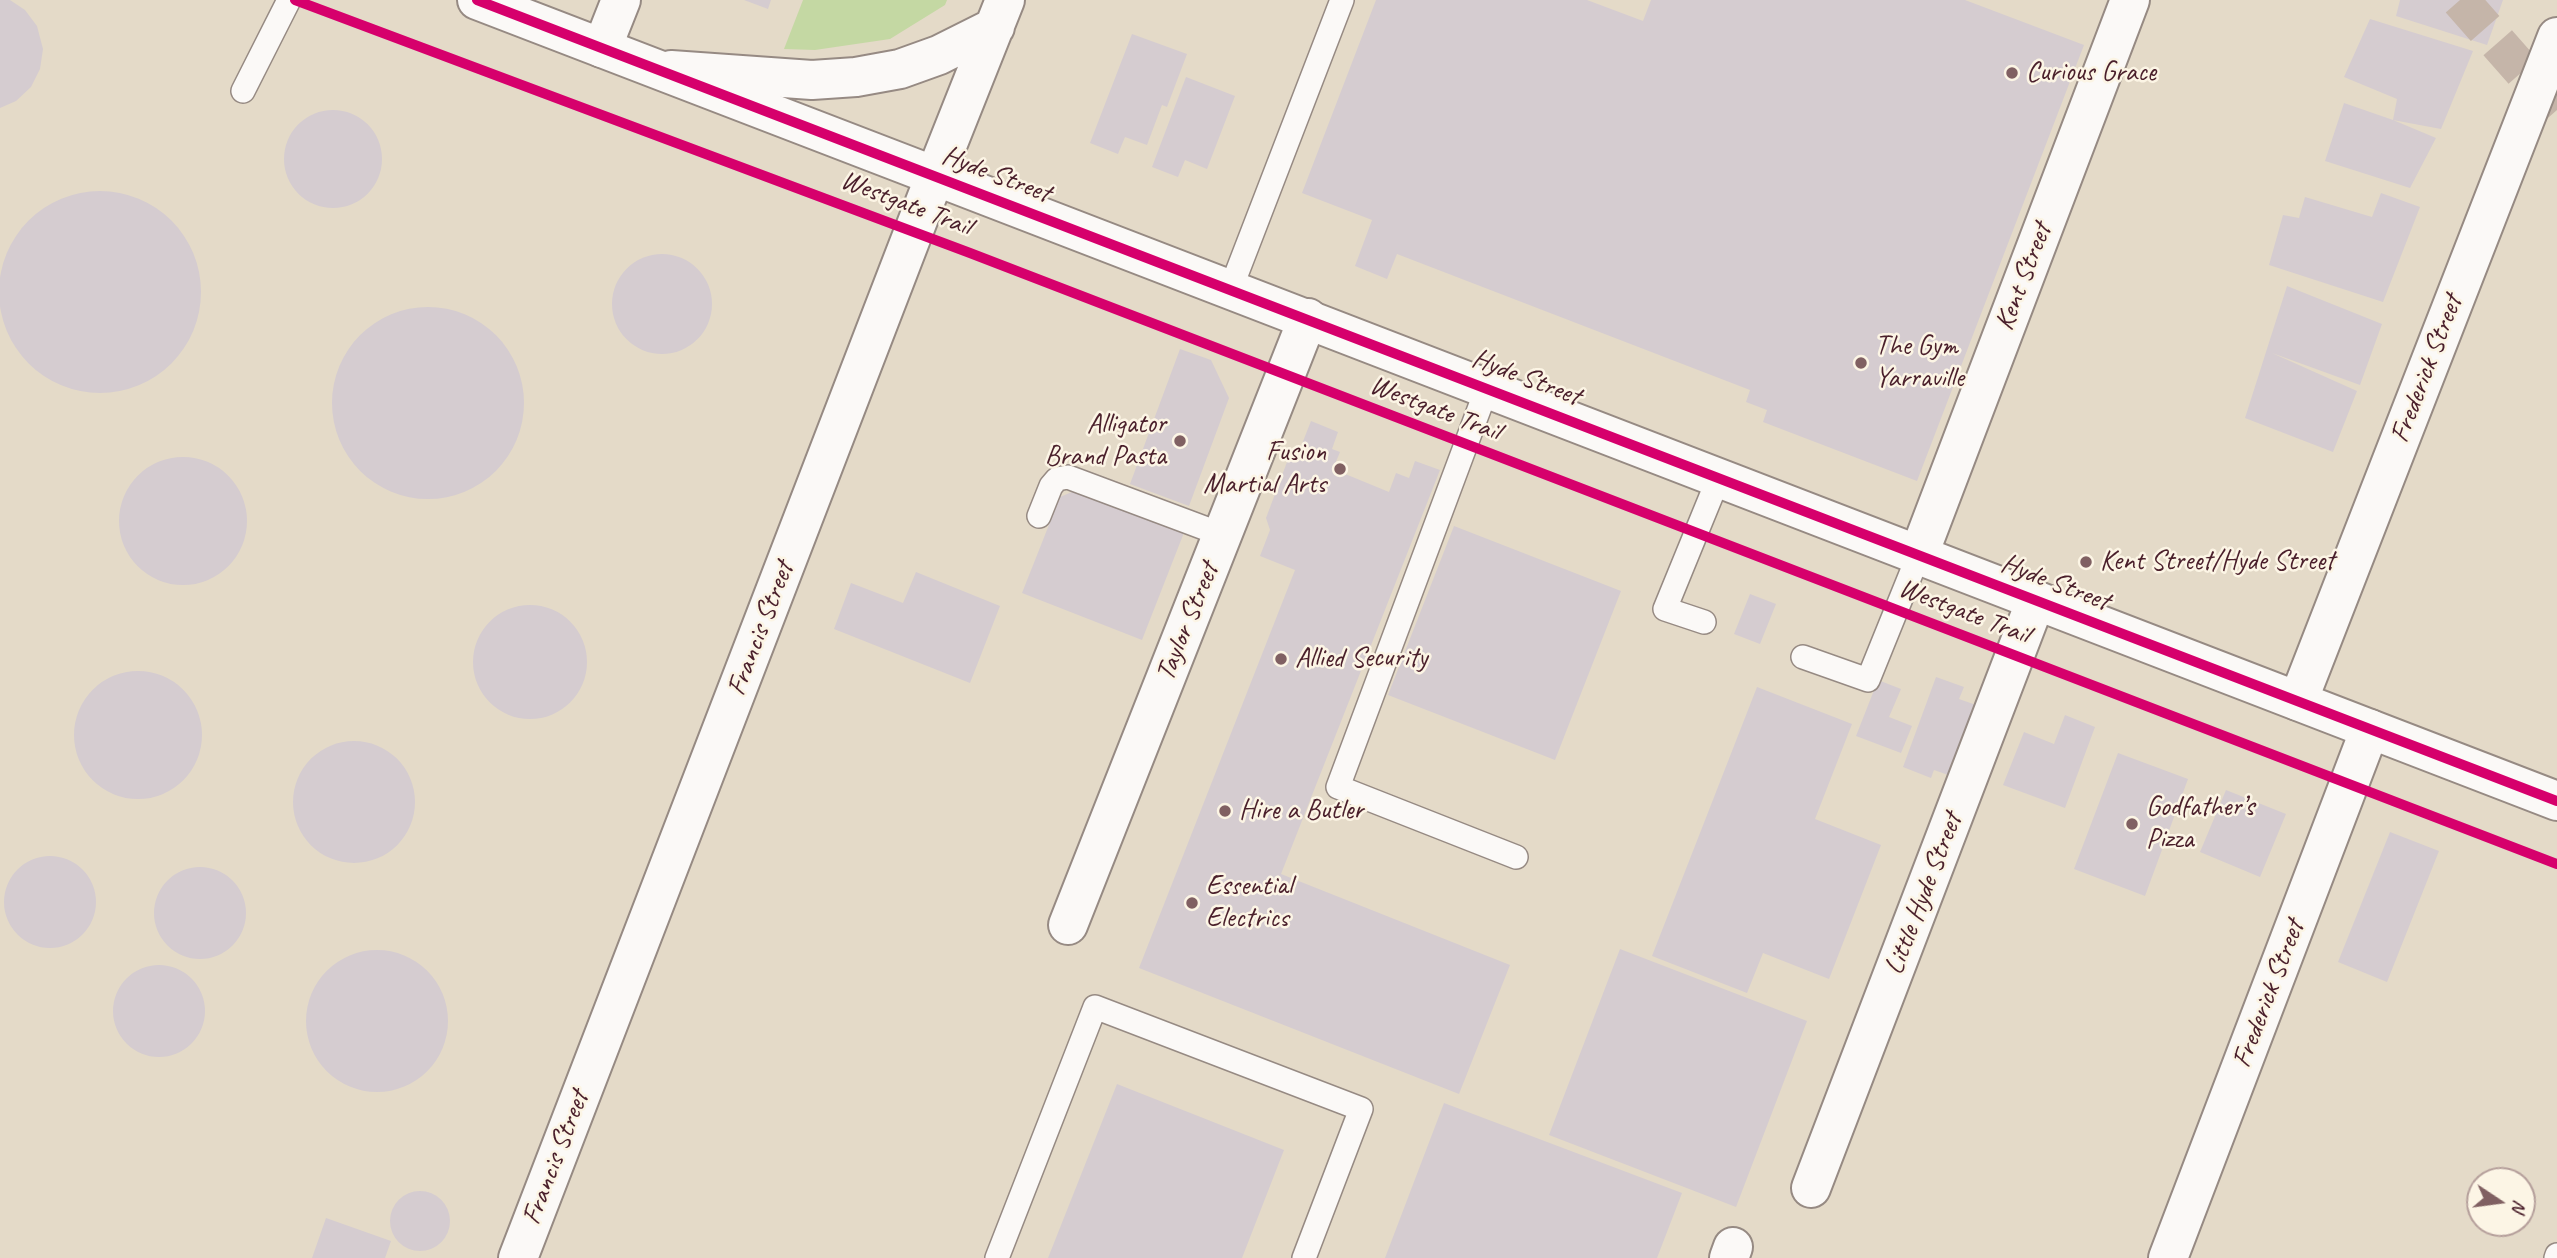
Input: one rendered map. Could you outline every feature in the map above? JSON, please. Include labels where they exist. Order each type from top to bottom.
[{"type":"street","name":"Hyde Street","points":[[477,0],[1231,288],[2557,801]]},
{"type":"street","points":[[602,48],[621,0]]},
{"type":"street","name":"Kent Street","points":[[1919,554],[2130,0]]},
{"type":"street","points":[[657,69],[812,80],[856,77],[900,69],[939,55],[1000,13]]},
{"type":"street","name":"Francis Street","points":[[518,1258],[1000,13]]},
{"type":"street","name":"Frederick Street","points":[[2298,701],[2557,37]]},
{"type":"street","name":"Taylor Street","points":[[1068,925],[1308,318]]},
{"type":"street","name":"Little Hyde Street","points":[[1811,1188],[2036,600]]},
{"type":"street","name":"Frederick Street","points":[[2168,1258],[2370,729]]},
{"type":"lane","points":[[243,91],[289,0]]},
{"type":"lane","points":[[1231,288],[1342,0]]},
{"type":"lane","points":[[1487,388],[1338,787],[1516,857]]},
{"type":"lane","points":[[1039,516],[1051,486],[1057,479],[1068,477],[1223,535]]},
{"type":"lane","points":[[1704,622],[1665,608],[1718,477]]},
{"type":"lane","points":[[1803,657],[1868,680],[1919,554]]},
{"type":"lane","points":[[998,1258],[1095,1007],[1361,1109],[1304,1258]]},
{"type":"green space","points":[[803,0],[947,0],[945,5],[890,39],[815,50],[784,49]]},
{"type":"building","points":[[0,0],[10,0],[25,10],[37,26],[43,49],[40,69],[31,87],[16,101],[0,108]]},
{"type":"building","points":[[744,0],[771,0],[768,9]]},
{"type":"building","points":[[1376,0],[1587,0],[1643,21],[1651,0],[1965,0],[2084,45],[1917,481],[1763,422],[1767,410],[1746,402],[1750,390],[1397,254],[1387,279],[1355,266],[1372,220],[1302,193]]},
{"type":"building","points":[[2400,0],[2503,0],[2487,45],[2396,16]]},
{"type":"building","points":[[2370,19],[2473,51],[2441,129],[2393,120],[2397,99],[2344,77]]},
{"type":"building","points":[[1132,34],[1187,54],[1167,107],[1162,105],[1147,145],[1125,137],[1118,154],[1090,143]]},
{"type":"building","points":[[1186,77],[1235,96],[1207,169],[1185,160],[1178,177],[1152,167]]},
{"type":"building","points":[[2344,103],[2436,138],[2410,188],[2325,161]]},
{"type":"building","points":[[333,110],[360,118],[374,132],[382,159],[374,186],[360,200],[333,208],[306,200],[292,186],[284,159],[292,132],[306,118]]},
{"type":"building","points":[[100,191],[120,193],[138,199],[156,208],[171,221],[184,236],[193,254],[199,272],[199,312],[193,330],[184,348],[171,363],[156,376],[138,385],[120,391],[100,393],[80,391],[62,385],[44,376],[29,363],[16,348],[7,330],[1,312],[-1,292],[1,272],[7,254],[16,236],[29,221],[44,208],[62,199],[80,193]]},
{"type":"building","points":[[2381,193],[2420,207],[2383,302],[2269,265],[2283,215],[2299,218],[2305,197],[2372,217]]},
{"type":"building","points":[[662,254],[681,258],[697,269],[708,285],[712,304],[708,323],[697,339],[681,350],[662,354],[643,350],[627,339],[616,323],[612,304],[616,285],[627,269],[643,258]]},
{"type":"building","points":[[2287,286],[2382,324],[2360,385],[2272,353],[2357,391],[2333,452],[2245,418]]},
{"type":"building","points":[[428,307],[465,315],[496,335],[516,366],[524,403],[516,440],[496,471],[465,491],[428,499],[391,491],[360,471],[340,440],[332,403],[340,366],[360,335],[391,315]]},
{"type":"building","name":"Alligator Brand Pasta","points":[[1180,349],[1211,360],[1229,398],[1189,506],[1130,484]]},
{"type":"building","points":[[1311,421],[1338,432],[1332,449],[1340,452],[1333,469],[1389,492],[1396,473],[1409,478],[1415,461],[1440,470],[1281,874],[1510,965],[1459,1094],[1139,968],[1295,570],[1260,556],[1270,530],[1266,518],[1290,454],[1300,449]]},
{"type":"building","points":[[183,457],[208,462],[228,476],[242,496],[247,521],[242,546],[228,566],[208,580],[183,585],[158,580],[138,566],[124,546],[119,521],[124,496],[138,476],[158,462]]},
{"type":"building","points":[[1079,489],[1185,530],[1142,640],[1022,593],[1060,497]]},
{"type":"building","points":[[1454,526],[1621,591],[1555,760],[1388,695]]},
{"type":"building","points":[[916,572],[1000,606],[970,683],[834,629],[851,583],[903,603]]},
{"type":"building","points":[[1750,594],[1776,604],[1760,644],[1734,634]]},
{"type":"building","points":[[530,605],[552,610],[570,622],[582,640],[587,662],[582,684],[570,702],[552,714],[530,719],[508,714],[490,702],[478,684],[473,662],[478,640],[490,622],[508,610]]},
{"type":"building","points":[[138,671],[163,676],[183,690],[197,710],[202,735],[197,760],[183,780],[163,794],[138,799],[113,794],[93,780],[79,760],[74,735],[79,710],[93,690],[113,676]]},
{"type":"building","points":[[1936,677],[1964,687],[1959,699],[1976,705],[1951,776],[1934,770],[1931,778],[1903,767]]},
{"type":"building","points":[[1878,680],[1901,689],[1889,717],[1912,726],[1901,753],[1856,736]]},
{"type":"building","points":[[1757,687],[1852,724],[1815,819],[1881,845],[1829,979],[1763,953],[1747,993],[1652,956]]},
{"type":"building","points":[[2065,715],[2095,727],[2065,808],[2003,785],[2024,732],[2054,744]]},
{"type":"building","points":[[354,741],[377,746],[397,759],[410,779],[415,802],[410,825],[397,845],[377,858],[354,863],[331,858],[311,845],[298,825],[293,802],[298,779],[311,759],[331,746]]},
{"type":"building","name":"Godfather’s Pizza","points":[[2118,753],[2188,779],[2145,896],[2074,869]]},
{"type":"building","points":[[2226,790],[2286,814],[2260,877],[2200,852]]},
{"type":"building","points":[[2390,832],[2439,851],[2387,982],[2338,962]]},
{"type":"building","points":[[50,856],[68,860],[82,870],[92,884],[96,902],[92,920],[82,934],[68,944],[50,948],[32,944],[18,934],[8,920],[4,902],[8,884],[18,870],[32,860]]},
{"type":"building","points":[[200,867],[218,871],[232,881],[242,895],[246,913],[242,931],[232,945],[218,955],[200,959],[182,955],[168,945],[158,931],[154,913],[158,895],[168,881],[182,871]]},
{"type":"building","points":[[1620,949],[1807,1021],[1736,1207],[1549,1135]]},
{"type":"building","points":[[377,950],[404,956],[427,971],[442,994],[448,1021],[442,1048],[427,1071],[404,1086],[377,1092],[350,1086],[327,1071],[312,1048],[306,1021],[312,994],[327,971],[350,956]]},
{"type":"building","points":[[159,965],[177,969],[191,979],[201,993],[205,1011],[201,1029],[191,1043],[177,1053],[159,1057],[141,1053],[127,1043],[117,1029],[113,1011],[117,993],[127,979],[141,969]]},
{"type":"building","points":[[1117,1084],[1284,1150],[1242,1258],[1048,1258]]},
{"type":"building","points":[[1444,1103],[1682,1193],[1657,1258],[1385,1258]]},
{"type":"building","points":[[420,1191],[437,1196],[445,1204],[450,1221],[445,1238],[437,1246],[420,1251],[403,1246],[395,1238],[390,1221],[395,1204],[403,1196]]},
{"type":"building","points":[[326,1218],[391,1241],[385,1258],[312,1258]]},
{"type":"tunnel","points":[[2460,0],[2557,110]]},
{"type":"cycle path","name":"Westgate Trail","points":[[295,0],[970,253],[2557,864]]},
{"type":"cycle path","points":[[477,0],[2557,801]]},
{"type":"place","name":"Curious Grace","points":[[2012,73]]},
{"type":"place","name":"The Gym Yarraville","points":[[1861,363]]},
{"type":"place","name":"Alligator Brand Pasta","points":[[1180,441]]},
{"type":"place","name":"Fusion Martial Arts","points":[[1340,469]]},
{"type":"place","name":"Kent Street/Hyde Street","points":[[2086,562]]},
{"type":"place","name":"Allied Security","points":[[1281,659]]},
{"type":"place","name":"Hire a Butler","points":[[1225,811]]},
{"type":"place","name":"Godfather’s Pizza","points":[[2132,824]]},
{"type":"place","name":"Essential Electrics","points":[[1192,903]]}]
